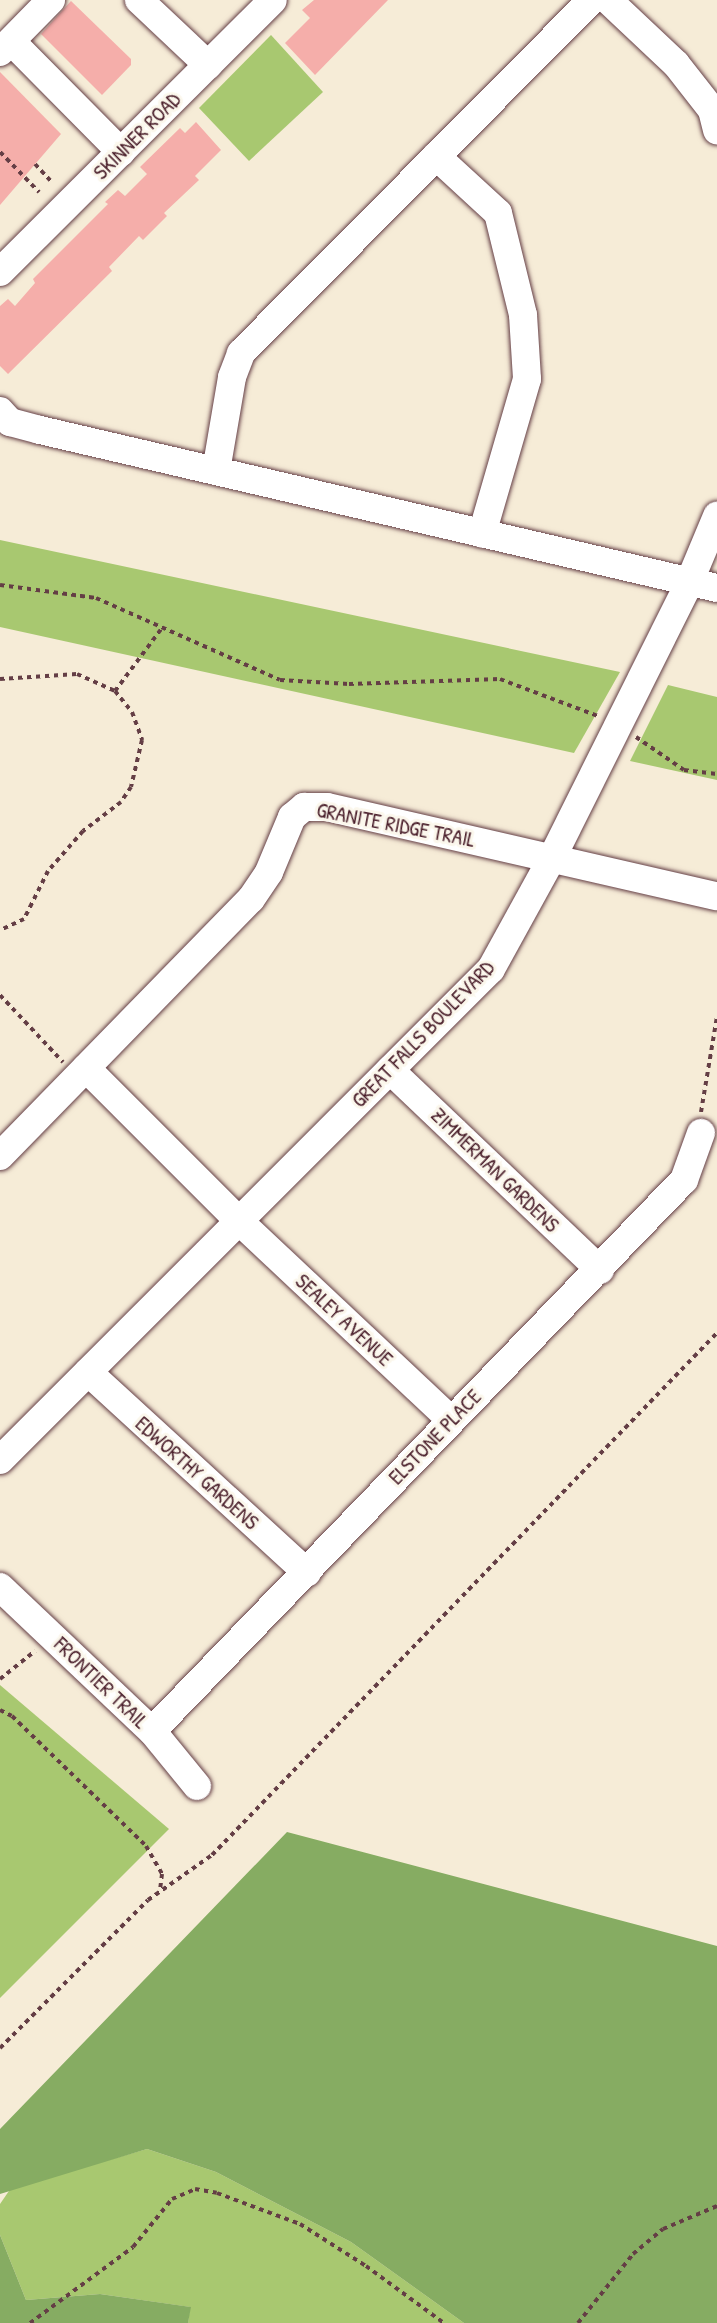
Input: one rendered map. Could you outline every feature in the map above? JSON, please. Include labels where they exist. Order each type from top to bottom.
[{"type":"street","points":[[51,0],[6,47],[121,152]]},
{"type":"street","points":[[139,0],[208,65]]},
{"type":"street","name":"SKINNER ROAD","points":[[0,272],[273,0]]},
{"type":"street","points":[[216,471],[232,377],[241,353],[591,0]]},
{"type":"street","points":[[608,0],[676,64],[712,110],[717,130]]},
{"type":"street","points":[[436,156],[498,213],[523,315],[526,379],[482,534]]},
{"type":"street","points":[[0,411],[10,422],[717,588]]},
{"type":"street","name":"GREAT FALLS BOULEVARD","points":[[0,1460],[491,969],[552,858],[619,724],[689,583],[717,516]]},
{"type":"street","name":"GRANITE RIDGE TRAIL","points":[[0,1156],[251,900],[269,872],[292,817],[304,807],[327,807],[717,896]]},
{"type":"street","name":"ZIMMERMAN GARDENS","points":[[390,1070],[600,1270]]},
{"type":"street","points":[[82,1073],[238,1221]]},
{"type":"street","name":"ELSTONE PLACE","points":[[152,1731],[307,1573],[450,1419],[600,1270],[684,1180],[701,1133]]},
{"type":"street","name":"SEALEY AVENUE","points":[[238,1221],[450,1419]]},
{"type":"street","name":"EDWORTHY GARDENS","points":[[88,1372],[307,1573]]},
{"type":"street","name":"FRONTIER TRAIL","points":[[0,1587],[152,1731],[197,1785]]},
{"type":"path","points":[[0,152],[39,192]]},
{"type":"path","points":[[35,164],[51,181]]},
{"type":"path","points":[[0,585],[96,598],[280,680],[349,684],[500,679],[619,724],[684,770],[717,774]]},
{"type":"path","points":[[115,691],[162,628]]},
{"type":"path","points":[[0,679],[77,674],[115,691],[132,712],[142,740],[131,787],[121,802],[83,831],[48,872],[24,919],[0,930]]},
{"type":"path","points":[[0,995],[82,1073]]},
{"type":"path","points":[[701,1133],[701,1100],[717,1016]]},
{"type":"path","points":[[0,2048],[122,1924],[160,1892],[213,1855],[717,1333]]},
{"type":"path","points":[[0,1679],[35,1651]]},
{"type":"path","points":[[0,1710],[12,1716],[146,1846],[162,1874],[160,1892]]},
{"type":"path","points":[[30,2323],[133,2247],[172,2199],[195,2189],[300,2224],[366,2266],[444,2323]]},
{"type":"path","points":[[578,2323],[633,2254],[655,2235],[703,2209],[717,2206]]},
{"type":"green space","points":[[271,35],[323,92],[249,161],[199,108]]},
{"type":"green space","points":[[0,540],[620,672],[574,753],[0,627]]},
{"type":"green space","points":[[668,685],[717,697],[717,780],[630,761]]},
{"type":"green space","points":[[0,1685],[169,1829],[0,1998]]},
{"type":"green space","points":[[287,1832],[717,1946],[717,2323],[464,2323],[351,2242],[216,2172],[147,2149],[0,2194],[0,2129]]},
{"type":"green space","points":[[147,2149],[216,2172],[351,2242],[464,2323],[188,2323],[190,2307],[100,2294],[26,2300],[0,2235],[0,2204],[11,2188]]},
{"type":"green space","points":[[0,2235],[26,2300],[100,2294],[191,2307],[188,2323],[0,2323]]},
{"type":"building","points":[[314,0],[388,0],[315,75],[285,43],[310,18],[302,10]]},
{"type":"building","points":[[71,1],[131,59],[131,65],[102,95],[41,34]]},
{"type":"building","points":[[0,72],[61,134],[0,205]]},
{"type":"building","points":[[196,122],[221,150],[195,176],[199,180],[164,213],[167,216],[143,240],[139,236],[109,267],[112,271],[8,374],[0,366],[0,306],[8,299],[15,306],[35,283],[33,279],[108,204],[105,202],[118,190],[125,196],[147,174],[140,167],[180,128],[185,133]]}]
